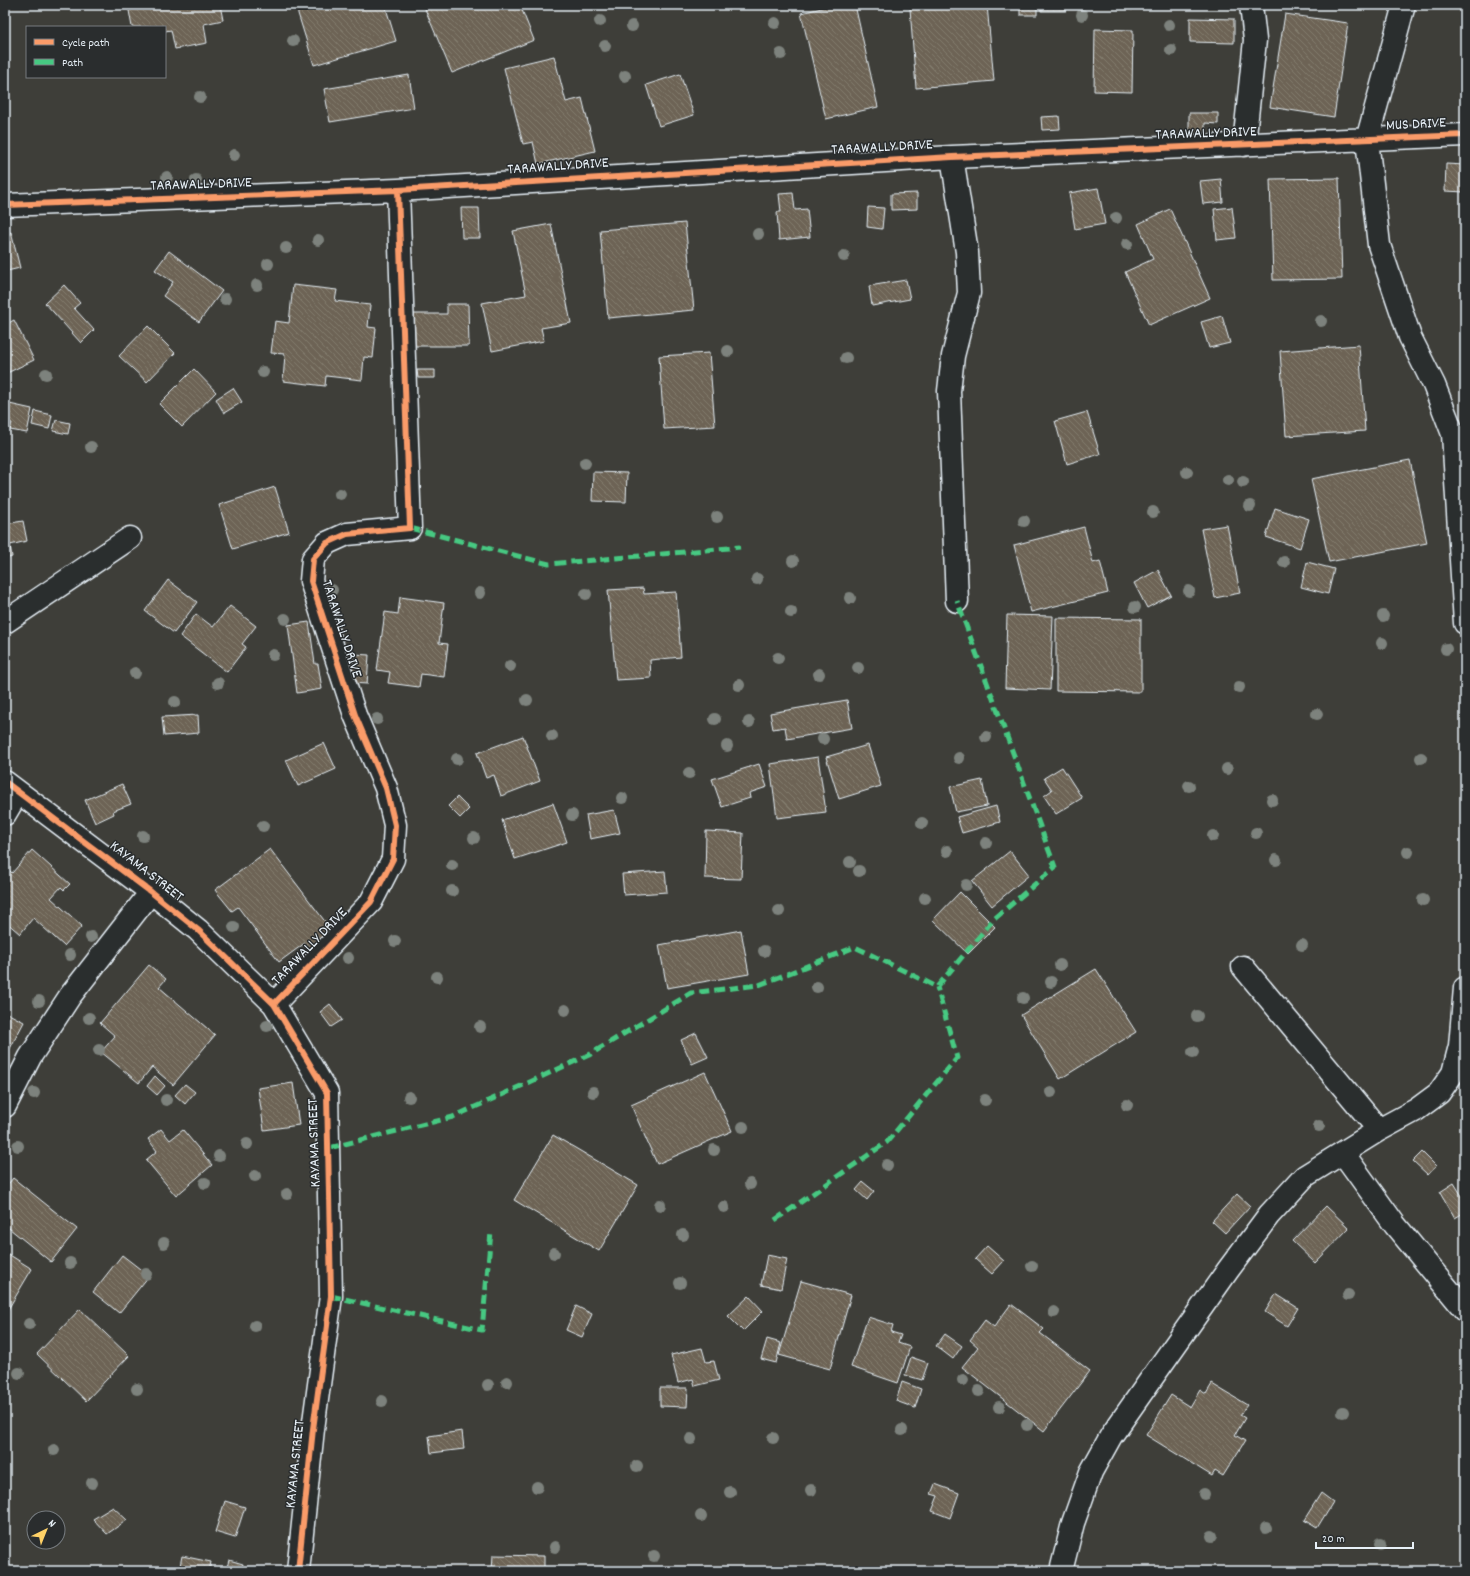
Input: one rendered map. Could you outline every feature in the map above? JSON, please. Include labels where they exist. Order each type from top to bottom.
[{"type":"street","points":[[1244,145],[1255,40],[1251,5]]},
{"type":"street","points":[[1404,5],[1368,140],[1379,245],[1410,337],[1434,386],[1453,434],[1461,498],[1465,623]]},
{"type":"street","name":"MUS DRIVE","points":[[1368,140],[1465,135]]},
{"type":"street","name":"TARAWALLY DRIVE","points":[[5,205],[398,190],[952,157],[1368,140]]},
{"type":"street","points":[[952,157],[966,252],[969,293],[953,356],[949,391],[957,601]]},
{"type":"street","name":"TARAWALLY DRIVE","points":[[274,1004],[371,902],[393,859],[395,825],[386,788],[355,715],[311,581],[313,559],[327,543],[347,534],[410,528],[398,190]]},
{"type":"street","points":[[5,622],[130,538]]},
{"type":"street","points":[[5,814],[11,787]]},
{"type":"street","name":"KAYAMA STREET","points":[[11,787],[151,892],[198,930],[274,1004],[327,1093],[332,1296],[313,1429],[298,1571]]},
{"type":"street","points":[[5,1106],[30,1058],[70,996],[151,892]]},
{"type":"street","points":[[1243,967],[1379,1130]]},
{"type":"street","points":[[1061,1571],[1073,1523],[1091,1472],[1111,1436],[1228,1270],[1269,1215],[1305,1176],[1379,1130],[1416,1110],[1439,1093],[1453,1073],[1460,1046],[1465,988]]},
{"type":"street","points":[[1343,1153],[1395,1225],[1465,1310]]},
{"type":"building","points":[[128,5],[220,5],[223,20],[204,24],[207,43],[175,49],[171,30],[166,31],[166,26],[132,26]]},
{"type":"building","points":[[303,5],[385,5],[396,41],[314,65],[296,7]]},
{"type":"building","points":[[434,5],[520,5],[534,40],[452,73],[425,9]]},
{"type":"building","points":[[834,5],[855,5],[878,107],[826,119],[801,13]]},
{"type":"building","points":[[944,5],[987,5],[994,81],[916,88],[910,8]]},
{"type":"building","points":[[1020,5],[1037,5],[1037,15],[1020,15]]},
{"type":"building","points":[[1041,5],[1066,5],[1066,11],[1041,11]]},
{"type":"building","points":[[1130,5],[1150,5],[1131,10]]},
{"type":"building","points":[[1285,14],[1348,23],[1334,117],[1270,107]]},
{"type":"building","points":[[1190,18],[1234,19],[1234,43],[1190,42]]},
{"type":"building","points":[[1095,29],[1133,30],[1132,92],[1094,91]]},
{"type":"building","points":[[554,56],[566,102],[582,98],[595,151],[538,164],[533,142],[523,144],[504,68]]},
{"type":"building","points":[[680,74],[694,115],[659,126],[646,85]]},
{"type":"building","points":[[409,75],[414,108],[330,122],[324,89]]},
{"type":"building","points":[[1189,113],[1218,113],[1218,124],[1205,123],[1205,134],[1189,133]]},
{"type":"building","points":[[1059,116],[1060,129],[1042,130],[1041,117]]},
{"type":"building","points":[[1446,164],[1465,165],[1465,192],[1445,191]]},
{"type":"building","points":[[1339,178],[1342,279],[1273,280],[1270,179]]},
{"type":"building","points":[[1221,179],[1223,202],[1203,204],[1200,181]]},
{"type":"building","points":[[1098,188],[1105,224],[1075,229],[1069,193]]},
{"type":"building","points":[[793,193],[795,210],[807,209],[810,237],[779,240],[777,212],[781,212],[779,194]]},
{"type":"building","points":[[917,193],[917,209],[891,210],[891,194]]},
{"type":"building","points":[[868,207],[884,208],[882,229],[867,227]]},
{"type":"building","points":[[1232,207],[1236,238],[1217,240],[1214,209]]},
{"type":"building","points":[[461,208],[479,208],[480,238],[462,238]]},
{"type":"building","points":[[1170,209],[1210,298],[1149,325],[1125,272],[1153,259],[1138,224]]},
{"type":"building","points":[[685,223],[694,310],[608,318],[600,230]]},
{"type":"building","points":[[551,224],[571,323],[541,328],[544,341],[492,351],[482,303],[526,295],[513,231]]},
{"type":"building","points":[[11,232],[20,268],[7,271],[5,261],[5,234]]},
{"type":"building","points":[[169,251],[222,291],[199,322],[163,296],[173,282],[155,270]]},
{"type":"building","points":[[906,280],[910,299],[872,306],[869,286]]},
{"type":"building","points":[[64,285],[80,303],[74,308],[94,330],[81,343],[45,303]]},
{"type":"building","points":[[293,285],[337,290],[335,301],[370,305],[368,327],[376,328],[373,358],[364,357],[362,380],[326,376],[325,386],[283,381],[285,354],[271,353],[275,321],[289,323]]},
{"type":"building","points":[[447,304],[468,304],[469,346],[415,346],[414,314],[447,314]]},
{"type":"building","points":[[1222,316],[1230,343],[1209,348],[1201,322]]},
{"type":"building","points":[[14,320],[34,360],[5,374],[5,348],[7,347],[5,342],[5,325]]},
{"type":"building","points":[[148,326],[175,353],[147,382],[119,356]]},
{"type":"building","points":[[1359,345],[1365,431],[1286,436],[1280,351]]},
{"type":"building","points":[[709,353],[715,426],[664,429],[659,356]]},
{"type":"building","points":[[194,369],[216,392],[182,427],[159,404]]},
{"type":"building","points":[[417,370],[435,370],[435,378],[418,378]]},
{"type":"building","points":[[233,388],[242,402],[224,413],[216,399]]},
{"type":"building","points":[[5,403],[32,409],[27,433],[10,430],[12,423],[5,422]]},
{"type":"building","points":[[35,411],[52,415],[49,429],[32,425]]},
{"type":"building","points":[[1087,412],[1100,454],[1067,464],[1055,421]]},
{"type":"building","points":[[56,420],[70,423],[68,434],[53,431]]},
{"type":"building","points":[[1410,460],[1427,543],[1329,562],[1311,479]]},
{"type":"building","points":[[593,472],[627,473],[626,502],[592,501]]},
{"type":"building","points":[[275,487],[289,532],[233,549],[219,505]]},
{"type":"building","points":[[1275,508],[1309,519],[1300,548],[1266,537]]},
{"type":"building","points":[[23,521],[27,541],[10,545],[12,557],[5,559],[5,524]]},
{"type":"building","points":[[1227,525],[1240,593],[1215,598],[1201,529]]},
{"type":"building","points":[[1084,527],[1093,563],[1100,561],[1108,593],[1031,612],[1014,545]]},
{"type":"building","points":[[1307,562],[1334,569],[1328,594],[1301,587]]},
{"type":"building","points":[[1158,570],[1171,595],[1147,608],[1134,583]]},
{"type":"building","points":[[168,580],[197,602],[174,633],[145,611]]},
{"type":"building","points":[[643,588],[644,594],[676,592],[681,657],[650,660],[651,678],[616,680],[608,590]]},
{"type":"building","points":[[400,597],[444,603],[439,643],[448,644],[444,677],[421,674],[419,687],[388,683],[390,672],[377,670],[385,612],[398,614]]},
{"type":"building","points":[[230,606],[256,626],[242,644],[246,647],[227,672],[180,636],[196,614],[213,627]]},
{"type":"building","points":[[1007,615],[1053,616],[1050,690],[1005,688]]},
{"type":"building","points":[[1056,618],[1141,619],[1141,692],[1056,691]]},
{"type":"building","points":[[309,622],[315,664],[318,664],[322,689],[297,693],[288,625]]},
{"type":"building","points":[[354,654],[369,655],[367,684],[351,683]]},
{"type":"building","points":[[847,700],[852,728],[787,739],[785,727],[773,729],[770,713]]},
{"type":"building","points":[[198,715],[199,733],[164,736],[162,717]]},
{"type":"building","points":[[523,736],[540,781],[501,796],[494,775],[486,778],[477,753]]},
{"type":"building","points":[[324,743],[336,769],[298,786],[286,760]]},
{"type":"building","points":[[868,745],[881,786],[839,799],[826,757]]},
{"type":"building","points":[[818,757],[826,812],[777,818],[770,764]]},
{"type":"building","points":[[759,764],[767,787],[749,793],[750,798],[722,807],[712,779]]},
{"type":"building","points":[[1062,767],[1082,798],[1056,814],[1044,796],[1052,790],[1044,778]]},
{"type":"building","points":[[982,780],[987,806],[956,812],[950,787]]},
{"type":"building","points":[[122,784],[131,804],[113,811],[114,814],[95,823],[85,800]]},
{"type":"building","points":[[457,797],[469,809],[460,818],[448,806]]},
{"type":"building","points":[[553,803],[567,842],[515,859],[502,820]]},
{"type":"building","points":[[996,806],[1000,822],[962,833],[957,817]]},
{"type":"building","points":[[614,810],[620,833],[590,839],[586,815]]},
{"type":"building","points":[[706,831],[743,833],[741,879],[705,878]]},
{"type":"building","points":[[270,849],[333,932],[310,950],[305,943],[279,962],[238,907],[232,911],[215,890]]},
{"type":"building","points":[[32,850],[70,884],[64,890],[61,887],[51,898],[82,926],[64,946],[33,918],[20,934],[5,921],[5,872],[8,869],[12,873]]},
{"type":"building","points":[[1010,851],[1029,875],[992,906],[972,881]]},
{"type":"building","points":[[665,871],[667,892],[624,895],[622,874]]},
{"type":"building","points":[[960,892],[995,927],[968,954],[933,920]]},
{"type":"building","points":[[741,930],[749,974],[667,988],[659,945]]},
{"type":"building","points":[[149,965],[166,979],[159,987],[215,1035],[173,1085],[152,1067],[139,1083],[101,1052],[115,1036],[100,1023]]},
{"type":"building","points":[[1096,969],[1136,1032],[1060,1079],[1021,1015]]},
{"type":"building","points":[[330,1004],[342,1020],[331,1027],[320,1012]]},
{"type":"building","points":[[5,1012],[24,1022],[5,1058]]},
{"type":"building","points":[[696,1033],[708,1057],[692,1064],[681,1040]]},
{"type":"building","points":[[705,1072],[732,1131],[657,1164],[631,1105]]},
{"type":"building","points":[[155,1076],[165,1086],[157,1095],[147,1086]]},
{"type":"building","points":[[293,1083],[299,1125],[264,1130],[258,1088]]},
{"type":"building","points":[[185,1084],[195,1092],[185,1104],[175,1095]]},
{"type":"building","points":[[161,1129],[170,1140],[183,1130],[212,1165],[176,1196],[146,1160],[157,1151],[148,1139]]},
{"type":"building","points":[[553,1135],[638,1185],[599,1251],[514,1200]]},
{"type":"building","points":[[1422,1152],[1436,1166],[1428,1175],[1413,1161]]},
{"type":"building","points":[[13,1178],[77,1229],[51,1262],[5,1225],[5,1188]]},
{"type":"building","points":[[863,1182],[874,1191],[867,1200],[856,1190]]},
{"type":"building","points":[[1454,1183],[1465,1201],[1465,1212],[1455,1218],[1440,1192]]},
{"type":"building","points":[[1237,1194],[1250,1206],[1225,1233],[1212,1221]]},
{"type":"building","points":[[1326,1206],[1349,1228],[1315,1263],[1292,1241]]},
{"type":"building","points":[[987,1246],[1004,1261],[992,1274],[975,1259]]},
{"type":"building","points":[[5,1252],[32,1269],[7,1311],[5,1310]]},
{"type":"building","points":[[122,1255],[149,1276],[119,1313],[93,1292]]},
{"type":"building","points":[[767,1255],[787,1259],[781,1289],[761,1285]]},
{"type":"building","points":[[801,1281],[851,1295],[830,1369],[779,1355]]},
{"type":"building","points":[[1276,1294],[1298,1308],[1287,1326],[1265,1312]]},
{"type":"building","points":[[749,1296],[763,1311],[743,1331],[728,1316]]},
{"type":"building","points":[[1011,1304],[1044,1329],[1040,1333],[1090,1371],[1044,1431],[962,1367],[978,1347],[970,1340],[985,1320],[994,1327]]},
{"type":"building","points":[[576,1306],[592,1314],[582,1337],[566,1330]]},
{"type":"building","points":[[80,1309],[129,1356],[86,1401],[37,1354]]},
{"type":"building","points":[[868,1317],[893,1325],[891,1332],[901,1335],[898,1343],[910,1347],[898,1383],[851,1367]]},
{"type":"building","points":[[945,1334],[962,1346],[953,1359],[936,1346]]},
{"type":"building","points":[[767,1339],[781,1343],[776,1363],[761,1359]]},
{"type":"building","points":[[702,1348],[706,1362],[714,1361],[719,1380],[695,1386],[693,1379],[678,1383],[671,1355]]},
{"type":"building","points":[[911,1357],[928,1363],[922,1380],[905,1375]]},
{"type":"building","points":[[902,1382],[921,1389],[915,1408],[896,1401]]},
{"type":"building","points":[[1212,1384],[1247,1405],[1240,1415],[1245,1418],[1235,1435],[1245,1441],[1223,1476],[1215,1471],[1212,1476],[1146,1435],[1171,1395],[1190,1407],[1200,1390],[1206,1394]]},
{"type":"building","points":[[660,1388],[688,1388],[687,1407],[660,1406]]},
{"type":"building","points":[[462,1431],[464,1449],[431,1453],[429,1436]]},
{"type":"building","points":[[935,1484],[959,1493],[950,1518],[932,1511],[938,1496],[931,1494]]},
{"type":"building","points":[[1321,1493],[1333,1502],[1317,1528],[1304,1520]]},
{"type":"building","points":[[225,1501],[245,1507],[235,1538],[215,1532]]},
{"type":"building","points":[[113,1507],[127,1520],[107,1534],[93,1519]]},
{"type":"building","points":[[493,1555],[544,1556],[544,1571],[492,1571]]},
{"type":"building","points":[[182,1556],[211,1562],[209,1571],[179,1571]]},
{"type":"building","points":[[229,1560],[243,1564],[242,1571],[226,1571]]},
{"type":"marked path","points":[[410,528],[549,564],[740,547]]},
{"type":"marked path","points":[[329,1148],[453,1117],[589,1055],[691,993],[759,985],[855,947],[937,987],[993,920],[1055,867],[957,601]]},
{"type":"marked path","points":[[775,1220],[887,1142],[957,1058],[937,987]]},
{"type":"marked path","points":[[331,1296],[482,1330],[491,1232]]},
{"type":"cycle path","points":[[5,205],[398,190],[952,157],[1465,135]]},
{"type":"cycle path","points":[[274,1004],[371,902],[393,859],[395,825],[386,788],[355,715],[311,581],[313,559],[327,543],[347,534],[410,528],[398,190]]},
{"type":"cycle path","points":[[5,782],[151,892],[198,930],[274,1004],[327,1093],[331,1296],[313,1429],[298,1571]]}]
